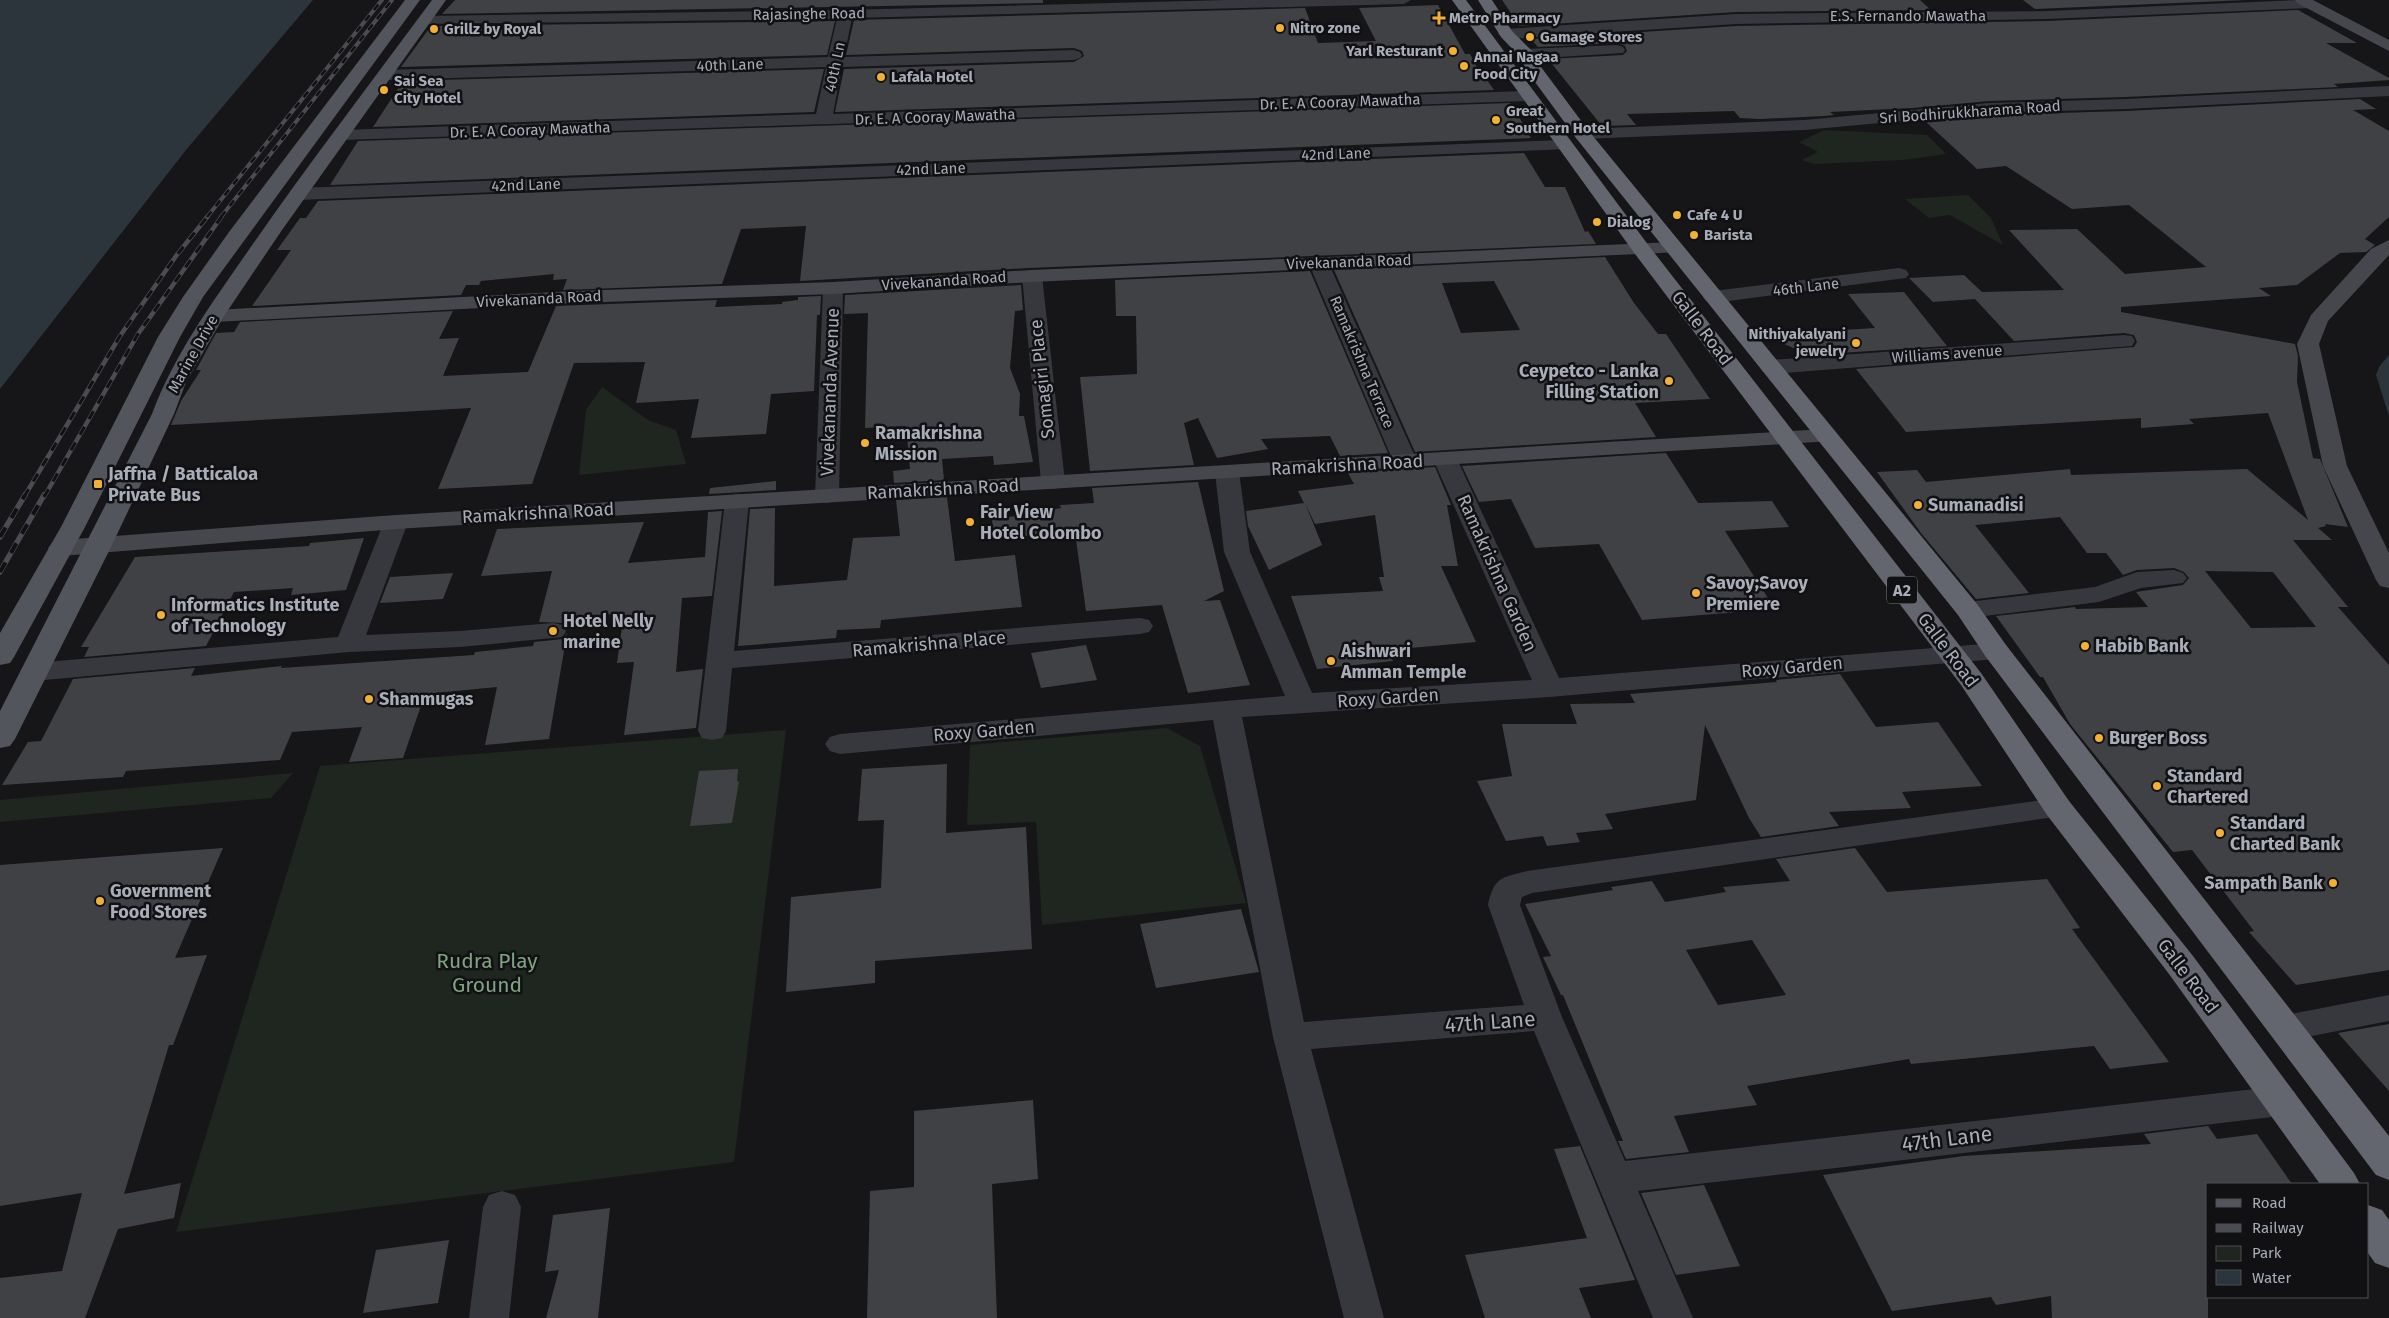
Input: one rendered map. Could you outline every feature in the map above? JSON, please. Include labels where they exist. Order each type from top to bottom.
[{"type":"highway","name":"Galle Road","points":[[1459,0],[1528,96],[1573,140],[1674,248],[1968,610],[1996,651],[2389,1164]]},
{"type":"highway","name":"Galle Road","points":[[1485,0],[1506,34],[1526,54],[1573,140],[1642,250],[1971,679],[2058,808],[2181,965],[2340,1183]]},
{"type":"highway","points":[[2369,1223],[2389,1251]]},
{"type":"main road","name":"Marine Drive","points":[[0,657],[61,548],[169,338],[193,297],[236,236],[413,0]]},
{"type":"main road","name":"Marine Drive","points":[[0,739],[99,545],[163,414],[174,382],[214,316],[298,194],[439,0]]},
{"type":"street","name":"Rajasinghe Road","points":[[424,21],[845,14],[1404,0]]},
{"type":"street","name":"E.S. Fernando Mawatha","points":[[1506,34],[1746,18],[2029,15],[2306,2]]},
{"type":"street","points":[[2306,2],[2389,46]]},
{"type":"street","name":"40th Ln","points":[[823,120],[845,14]]},
{"type":"street","points":[[1526,54],[1617,50]]},
{"type":"street","name":"40th Lane","points":[[386,75],[1074,55]]},
{"type":"street","name":"Sri Bodhirukkharama Road","points":[[1573,140],[1804,125],[1989,108],[2126,104],[2389,91]]},
{"type":"street","name":"Dr. E. A Cooray Mawatha","points":[[342,135],[1528,96]]},
{"type":"street","name":"42nd Lane","points":[[298,194],[1573,140]]},
{"type":"street","points":[[2389,246],[2378,253],[2318,319],[2308,344],[2335,466],[2389,580]]},
{"type":"street","name":"Vivekananda Road","points":[[214,316],[575,298],[833,288],[1032,276],[1674,248]]},
{"type":"street","name":"Ramakrishna Terrace","points":[[1319,264],[1405,461]]},
{"type":"street","name":"46th Lane","points":[[1713,297],[1899,274]]},
{"type":"street","name":"Somagiri Place","points":[[1032,276],[1053,482]]},
{"type":"street","name":"Vivekananda Avenue","points":[[827,496],[833,288]]},
{"type":"street","name":"Williams avenue","points":[[1771,366],[2124,341]]},
{"type":"street","name":"Ramakrishna Road","points":[[61,548],[396,522],[1825,436]]},
{"type":"street","name":"Ramakrishna Garden","points":[[1445,459],[1549,688]]},
{"type":"street","points":[[1227,472],[1238,552],[1302,703]]},
{"type":"street","points":[[712,731],[736,501]]},
{"type":"street","points":[[350,644],[396,522]]},
{"type":"street","points":[[1968,610],[2099,594],[2137,580],[2174,578]]},
{"type":"street","name":"Ramakrishna Place","points":[[719,661],[1140,626]]},
{"type":"street","points":[[34,672],[350,644],[553,632]]},
{"type":"street","name":"Roxy Garden","points":[[840,744],[1302,703],[1549,688],[1950,653],[1996,651]]},
{"type":"street","points":[[1226,710],[1290,1037],[1364,1318]]},
{"type":"street","points":[[1545,1017],[1504,905],[1507,890],[1527,882],[2058,808]]},
{"type":"street","points":[[2286,1028],[2389,1008]]},
{"type":"street","name":"47th Lane","points":[[1290,1037],[1545,1017],[1673,1318]]},
{"type":"street","name":"47th Lane","points":[[1614,1178],[2281,1101]]},
{"type":"street","points":[[489,1318],[502,1207]]},
{"type":"green space","points":[[1824,130],[1927,135],[1946,154],[1903,160],[1815,164],[1802,160],[1818,152],[1799,142]]},
{"type":"green space","points":[[1968,195],[1991,218],[2003,245],[1950,215],[1929,218],[1905,199]]},
{"type":"green space","points":[[602,387],[648,420],[676,430],[686,464],[579,475],[586,410]]},
{"type":"green space","points":[[1167,728],[1200,746],[1246,903],[1042,925],[1036,822],[967,825],[970,745]]},
{"type":"green space","name":"Rudra Play Ground","points":[[786,730],[734,1162],[176,1232],[320,766]]},
{"type":"green space","points":[[293,773],[271,798],[0,822],[0,800]]},
{"type":"water","points":[[0,0],[313,0],[186,150],[0,389]]},
{"type":"water","points":[[2389,355],[2389,416],[2376,375],[2379,367]]},
{"type":"building","points":[[455,0],[1043,0],[1043,3],[442,14]]},
{"type":"building","points":[[1502,0],[1920,0],[1931,10],[1736,12],[1519,26],[1509,16],[1513,16]]},
{"type":"building","points":[[2023,0],[2247,0],[2035,9]]},
{"type":"building","points":[[1438,5],[1465,54],[1470,54],[1484,80],[1487,80],[1494,90],[835,112],[844,69],[1074,62],[1084,56],[1082,51],[1074,48],[846,55],[854,20],[1305,8],[1318,43],[1376,41],[1359,8]]},
{"type":"building","points":[[2298,10],[2357,43],[2326,43],[2389,78],[2389,80],[2334,84],[2338,87],[1989,101],[1912,108],[1830,112],[1834,115],[1824,116],[1760,119],[1740,118],[1734,111],[1627,114],[1636,125],[1602,126],[1548,59],[1623,55],[1627,51],[1625,46],[1617,43],[1538,47],[1531,39],[1736,26],[2047,21]]},
{"type":"building","points":[[835,21],[827,55],[401,67],[431,26]]},
{"type":"building","points":[[824,69],[814,112],[373,127],[403,81]]},
{"type":"building","points":[[2360,99],[2376,109],[2353,110],[2389,131],[2389,217],[2365,239],[2375,245],[2366,252],[2340,253],[2297,285],[2259,288],[2271,296],[2121,307],[2121,312],[2295,344],[2298,356],[2297,382],[2313,458],[2320,459],[2348,527],[2325,524],[2326,526],[2318,528],[2332,540],[2293,540],[2348,607],[2338,607],[2389,665],[2389,970],[2296,985],[2249,932],[2254,931],[2192,850],[2173,852],[2070,724],[2043,677],[2040,677],[1996,616],[2075,607],[2076,609],[2148,607],[2136,592],[2183,585],[2189,578],[2184,572],[2174,568],[2137,570],[2123,575],[2106,553],[2087,553],[2060,517],[1975,525],[2029,593],[1976,599],[1921,533],[1877,472],[1917,470],[1926,482],[2070,469],[2071,475],[2247,469],[2308,520],[2268,413],[2189,419],[2194,424],[2141,428],[2141,418],[1906,432],[1856,369],[2134,347],[2137,342],[2134,335],[2124,333],[2014,341],[1975,299],[1933,302],[1909,278],[1964,275],[1982,292],[2064,290],[2009,230],[2077,229],[2125,274],[2206,267],[2129,205],[2072,209],[2006,166],[1977,169],[1925,121],[1989,115],[2126,111]],"holes":[[[2205,571],[2273,572],[2316,627],[2251,628]]]},
{"type":"building","points":[[1511,103],[1531,138],[330,185],[358,141]]},
{"type":"building","points":[[1524,153],[1545,187],[1565,187],[1585,232],[1588,231],[1596,244],[1029,268],[800,281],[806,226],[741,229],[722,284],[563,290],[567,279],[553,280],[554,274],[481,281],[479,285],[466,285],[461,295],[252,306],[291,250],[277,250],[300,218],[306,218],[318,201]]},
{"type":"building","points":[[1605,257],[1634,303],[1658,334],[1666,334],[1710,399],[1635,403],[1656,437],[1415,452],[1334,270]],"holes":[[[1494,281],[1520,330],[1461,333],[1442,283]]]},
{"type":"building","points":[[1310,271],[1388,453],[1340,456],[1330,436],[1261,439],[1268,449],[1217,458],[1198,418],[1184,423],[1194,465],[1090,471],[1080,377],[1137,374],[1136,316],[1116,316],[1115,280]]},
{"type":"building","points":[[1021,285],[1023,310],[1015,311],[1010,368],[1020,394],[1019,416],[1024,416],[1033,462],[994,465],[993,456],[942,459],[944,480],[894,483],[893,471],[910,469],[906,426],[865,428],[868,313],[844,314],[845,295]]},
{"type":"building","points":[[1904,292],[1947,346],[1809,355],[1764,335],[1875,328],[1848,294]]},
{"type":"building","points":[[821,296],[820,315],[817,315],[814,391],[771,394],[766,434],[691,438],[699,399],[636,403],[645,362],[574,363],[532,484],[438,489],[471,408],[171,425],[181,401],[201,370],[196,370],[216,333],[234,332],[240,322],[453,311],[439,339],[459,338],[443,376],[528,372],[556,306],[717,300],[715,307],[782,304],[782,302],[798,300],[798,297]]},
{"type":"building","points":[[1666,453],[1698,503],[1772,501],[1789,527],[1725,531],[1775,609],[1642,620],[1599,544],[1535,548],[1511,499],[1479,502],[1462,466]]},
{"type":"building","points":[[1435,467],[1451,505],[1447,505],[1458,566],[1441,566],[1476,642],[1389,650],[1393,661],[1317,669],[1291,596],[1383,591],[1379,577],[1384,577],[1375,515],[1315,524],[1305,503],[1322,545],[1269,570],[1248,526],[1246,511],[1304,503],[1298,491],[1354,484],[1348,473]]},
{"type":"building","points":[[776,481],[776,490],[709,494],[710,488]]},
{"type":"building","points":[[1198,482],[1224,591],[1204,601],[1220,600],[1250,685],[1188,693],[1162,605],[1086,611],[1075,533],[994,538],[992,520],[1061,508],[1060,505],[1094,503],[1092,488]]},
{"type":"building","points":[[947,497],[955,561],[1015,555],[1022,607],[881,620],[880,628],[837,630],[836,638],[738,646],[750,509],[775,508],[774,586],[847,580],[853,538],[900,536],[896,500]]},
{"type":"building","points":[[722,511],[712,596],[682,598],[676,672],[703,669],[696,728],[624,735],[634,662],[617,663],[624,613],[570,618],[568,630],[563,623],[539,622],[552,571],[481,576],[497,529],[644,522],[628,563],[705,557],[708,512]]},
{"type":"building","name":"Informatics Institute of Technology","points":[[364,538],[346,590],[291,595],[293,588],[234,592],[206,646],[84,657],[89,647],[81,647],[135,557],[309,546],[310,543]]},
{"type":"building","points":[[453,573],[443,599],[380,603],[390,577]]},
{"type":"building","points":[[567,633],[549,739],[485,745],[497,687],[425,694],[403,758],[349,762],[362,727],[292,732],[280,760],[126,771],[123,777],[2,785],[28,742],[41,741],[73,679],[195,668],[191,676],[282,666],[281,668],[474,655],[475,652],[533,646],[534,642],[563,639]]},
{"type":"building","points":[[1086,645],[1097,680],[1041,688],[1031,653]]},
{"type":"building","points":[[1840,674],[1876,727],[1938,722],[1982,786],[1902,792],[1911,808],[1829,812],[1839,826],[1761,837],[1749,818],[1705,725],[1696,800],[1605,814],[1613,829],[1576,833],[1580,842],[1547,846],[1543,836],[1506,841],[1477,781],[1512,776],[1502,724],[1577,724],[1570,704],[1635,703],[1630,694],[1777,682],[1776,680]]},
{"type":"building","points":[[947,764],[946,833],[1026,827],[1032,949],[875,961],[875,983],[786,992],[791,897],[881,888],[884,820],[858,821],[862,769]]},
{"type":"building","points":[[738,769],[737,782],[739,781],[732,823],[690,826],[699,771]]},
{"type":"building","points":[[223,848],[175,958],[207,955],[173,1045],[169,1045],[124,1194],[181,1183],[174,1218],[118,1229],[85,1318],[0,1318],[0,1278],[62,1271],[82,1193],[0,1206],[0,865]]},
{"type":"building","points":[[1855,848],[1887,892],[2047,879],[2080,928],[2072,929],[2169,1062],[2110,1069],[2094,1046],[1911,1064],[1909,1059],[1747,1086],[1757,1105],[1674,1116],[1689,1152],[1626,1159],[1618,1141],[1623,1141],[1563,995],[1561,995],[1543,957],[1551,956],[1525,904],[1613,890],[1611,887],[1652,881],[1665,902],[1726,892],[1723,887],[1790,881],[1776,859]],"holes":[[[1752,940],[1786,995],[1718,1005],[1686,950]]]},
{"type":"building","points":[[1241,909],[1259,972],[1156,988],[1140,924]]},
{"type":"building","points":[[2389,1024],[2389,1091],[2338,1033]]},
{"type":"building","points":[[1033,1100],[1038,1179],[992,1184],[997,1318],[867,1318],[870,1191],[914,1187],[914,1111]]},
{"type":"building","points":[[2208,1126],[2217,1139],[2257,1134],[2291,1183],[2206,1183],[2206,1298],[2208,1298],[2208,1318],[2052,1318],[2051,1296],[1996,1305],[1991,1297],[1892,1311],[1823,1175],[1964,1156],[2151,1144],[2144,1134]]},
{"type":"building","points":[[1580,1146],[1635,1280],[1579,1288],[1591,1318],[1485,1318],[1465,1255],[1587,1238],[1554,1149]]},
{"type":"building","points":[[1704,1185],[1740,1266],[1676,1275],[1641,1193]]},
{"type":"building","points":[[610,1208],[598,1318],[546,1318],[559,1270],[545,1272],[553,1215]]},
{"type":"building","points":[[449,1240],[438,1303],[363,1313],[376,1250]]},
{"type":"railway","points":[[207,217],[382,0]]},
{"type":"railway","points":[[221,217],[392,0]]},
{"type":"railway","points":[[24,497],[120,336],[176,256],[208,216]]},
{"type":"railway","points":[[44,497],[138,334],[222,216]]},
{"type":"railway","points":[[0,537],[25,495]]},
{"type":"railway","points":[[0,572],[44,495]]},
{"type":"place","name":"Metro Pharmacy","points":[[1439,18]]},
{"type":"place","name":"Nitro zone","points":[[1280,28]]},
{"type":"place","name":"Grillz by Royal","points":[[434,29]]},
{"type":"place","name":"Gamage Stores","points":[[1530,37]]},
{"type":"place","name":"Yarl Resturant","points":[[1453,51]]},
{"type":"place","name":"Annai Nagaa Food City","points":[[1464,66]]},
{"type":"place","name":"Lafala Hotel","points":[[881,77]]},
{"type":"place","name":"Sai Sea City Hotel","points":[[384,90]]},
{"type":"place","name":"Great Southern Hotel","points":[[1496,120]]},
{"type":"place","name":"Cafe 4 U","points":[[1677,215]]},
{"type":"place","name":"Dialog","points":[[1597,222]]},
{"type":"place","name":"Barista","points":[[1694,235]]},
{"type":"place","name":"Nithiyakalyani jewelry","points":[[1856,343]]},
{"type":"place","name":"Ceypetco - Lanka Filling Station","points":[[1669,381]]},
{"type":"place","name":"Ramakrishna Mission","points":[[865,443]]},
{"type":"place","name":"Jaffna / Batticaloa Private Bus","points":[[98,484]]},
{"type":"place","name":"Sumanadisi","points":[[1918,505]]},
{"type":"place","name":"Fair View Hotel Colombo","points":[[970,522]]},
{"type":"place","name":"Savoy;Savoy Premiere","points":[[1696,593]]},
{"type":"place","name":"Informatics Institute of Technology","points":[[161,615]]},
{"type":"place","name":"Hotel Nelly marine","points":[[553,631]]},
{"type":"place","name":"Habib Bank","points":[[2085,646]]},
{"type":"place","name":"Aishwari Amman Temple","points":[[1331,661]]},
{"type":"place","name":"Shanmugas","points":[[369,699]]},
{"type":"place","name":"Burger Boss","points":[[2099,738]]},
{"type":"place","name":"Standard Chartered","points":[[2157,786]]},
{"type":"place","name":"Standard Charted Bank","points":[[2220,833]]},
{"type":"place","name":"Sampath Bank","points":[[2333,883]]},
{"type":"place","name":"Government Food Stores","points":[[100,901]]}]
